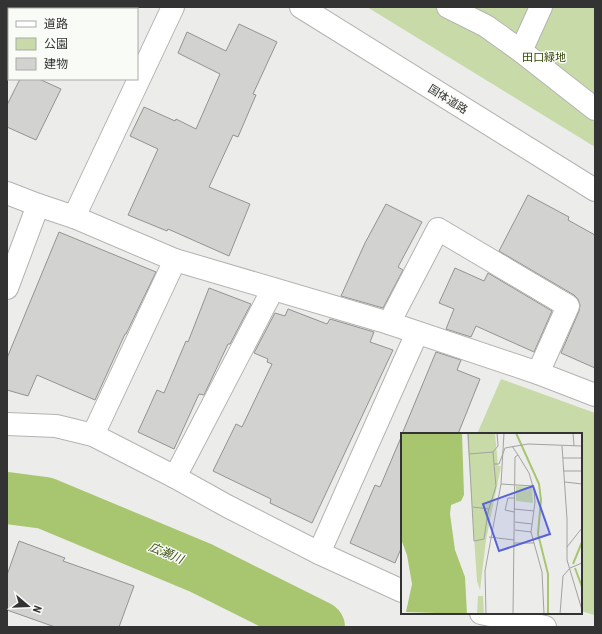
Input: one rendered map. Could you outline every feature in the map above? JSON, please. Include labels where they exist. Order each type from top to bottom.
[{"type":"street","points":[[74,217],[173,7]]},
{"type":"street","name":"国体道路","points":[[301,7],[595,190]]},
{"type":"street","points":[[448,7],[486,26],[521,51],[595,109]]},
{"type":"street","points":[[521,51],[541,7]]},
{"type":"street","points":[[7,193],[38,206],[74,217],[175,260],[389,323],[538,373],[595,395]]},
{"type":"street","points":[[7,288],[38,206]]},
{"type":"street","points":[[389,323],[438,229],[568,306],[538,373]]},
{"type":"street","points":[[93,435],[175,260]]},
{"type":"street","points":[[175,477],[273,289]]},
{"type":"street","points":[[320,553],[418,333]]},
{"type":"street","points":[[7,424],[56,426],[93,435],[320,553],[401,591]]},
{"type":"street","points":[[486,614],[545,627]]},
{"type":"green space","name":"田口緑地","points":[[367,7],[595,7],[595,147]]},
{"type":"green space","points":[[501,379],[595,413],[594,615],[582,611],[582,433],[477,433]]},
{"type":"building","points":[[239,24],[277,42],[253,94],[256,95],[238,137],[233,135],[209,187],[250,204],[229,256],[168,229],[167,231],[128,215],[158,149],[130,136],[144,107],[175,121],[176,119],[196,129],[220,74],[178,53],[187,32],[226,51]]},
{"type":"building","points":[[20,80],[41,80],[61,89],[36,140],[7,127],[7,105]]},
{"type":"building","points":[[528,195],[569,217],[568,220],[595,235],[595,368],[561,353],[579,311],[580,305],[578,299],[574,295],[499,251]]},
{"type":"building","points":[[386,204],[422,222],[398,267],[403,270],[383,308],[341,296],[365,243]]},
{"type":"building","points":[[59,232],[156,272],[125,334],[95,400],[37,375],[28,396],[7,390],[7,358]]},
{"type":"building","points":[[455,268],[484,281],[488,273],[552,311],[534,352],[476,326],[471,337],[446,329],[454,309],[439,303]]},
{"type":"building","points":[[209,288],[251,304],[230,344],[228,344],[204,395],[199,394],[174,449],[138,432],[157,390],[164,393],[186,341],[188,342]]},
{"type":"building","points":[[288,309],[327,324],[330,319],[374,332],[370,342],[393,350],[312,523],[270,503],[271,499],[213,471],[236,424],[242,427],[272,364],[267,362],[268,359],[254,353],[275,313],[285,316]]},
{"type":"building","points":[[436,352],[461,360],[457,370],[480,379],[458,433],[402,433]]},
{"type":"building","points":[[401,437],[401,548],[395,563],[350,543],[375,485],[380,487]]},
{"type":"building","points":[[19,541],[65,558],[63,561],[134,586],[119,627],[55,627],[7,610],[7,575]]},
{"type":"waterway","name":"広瀬川","points":[[7,498],[45,503],[201,568],[319,627]]}]
